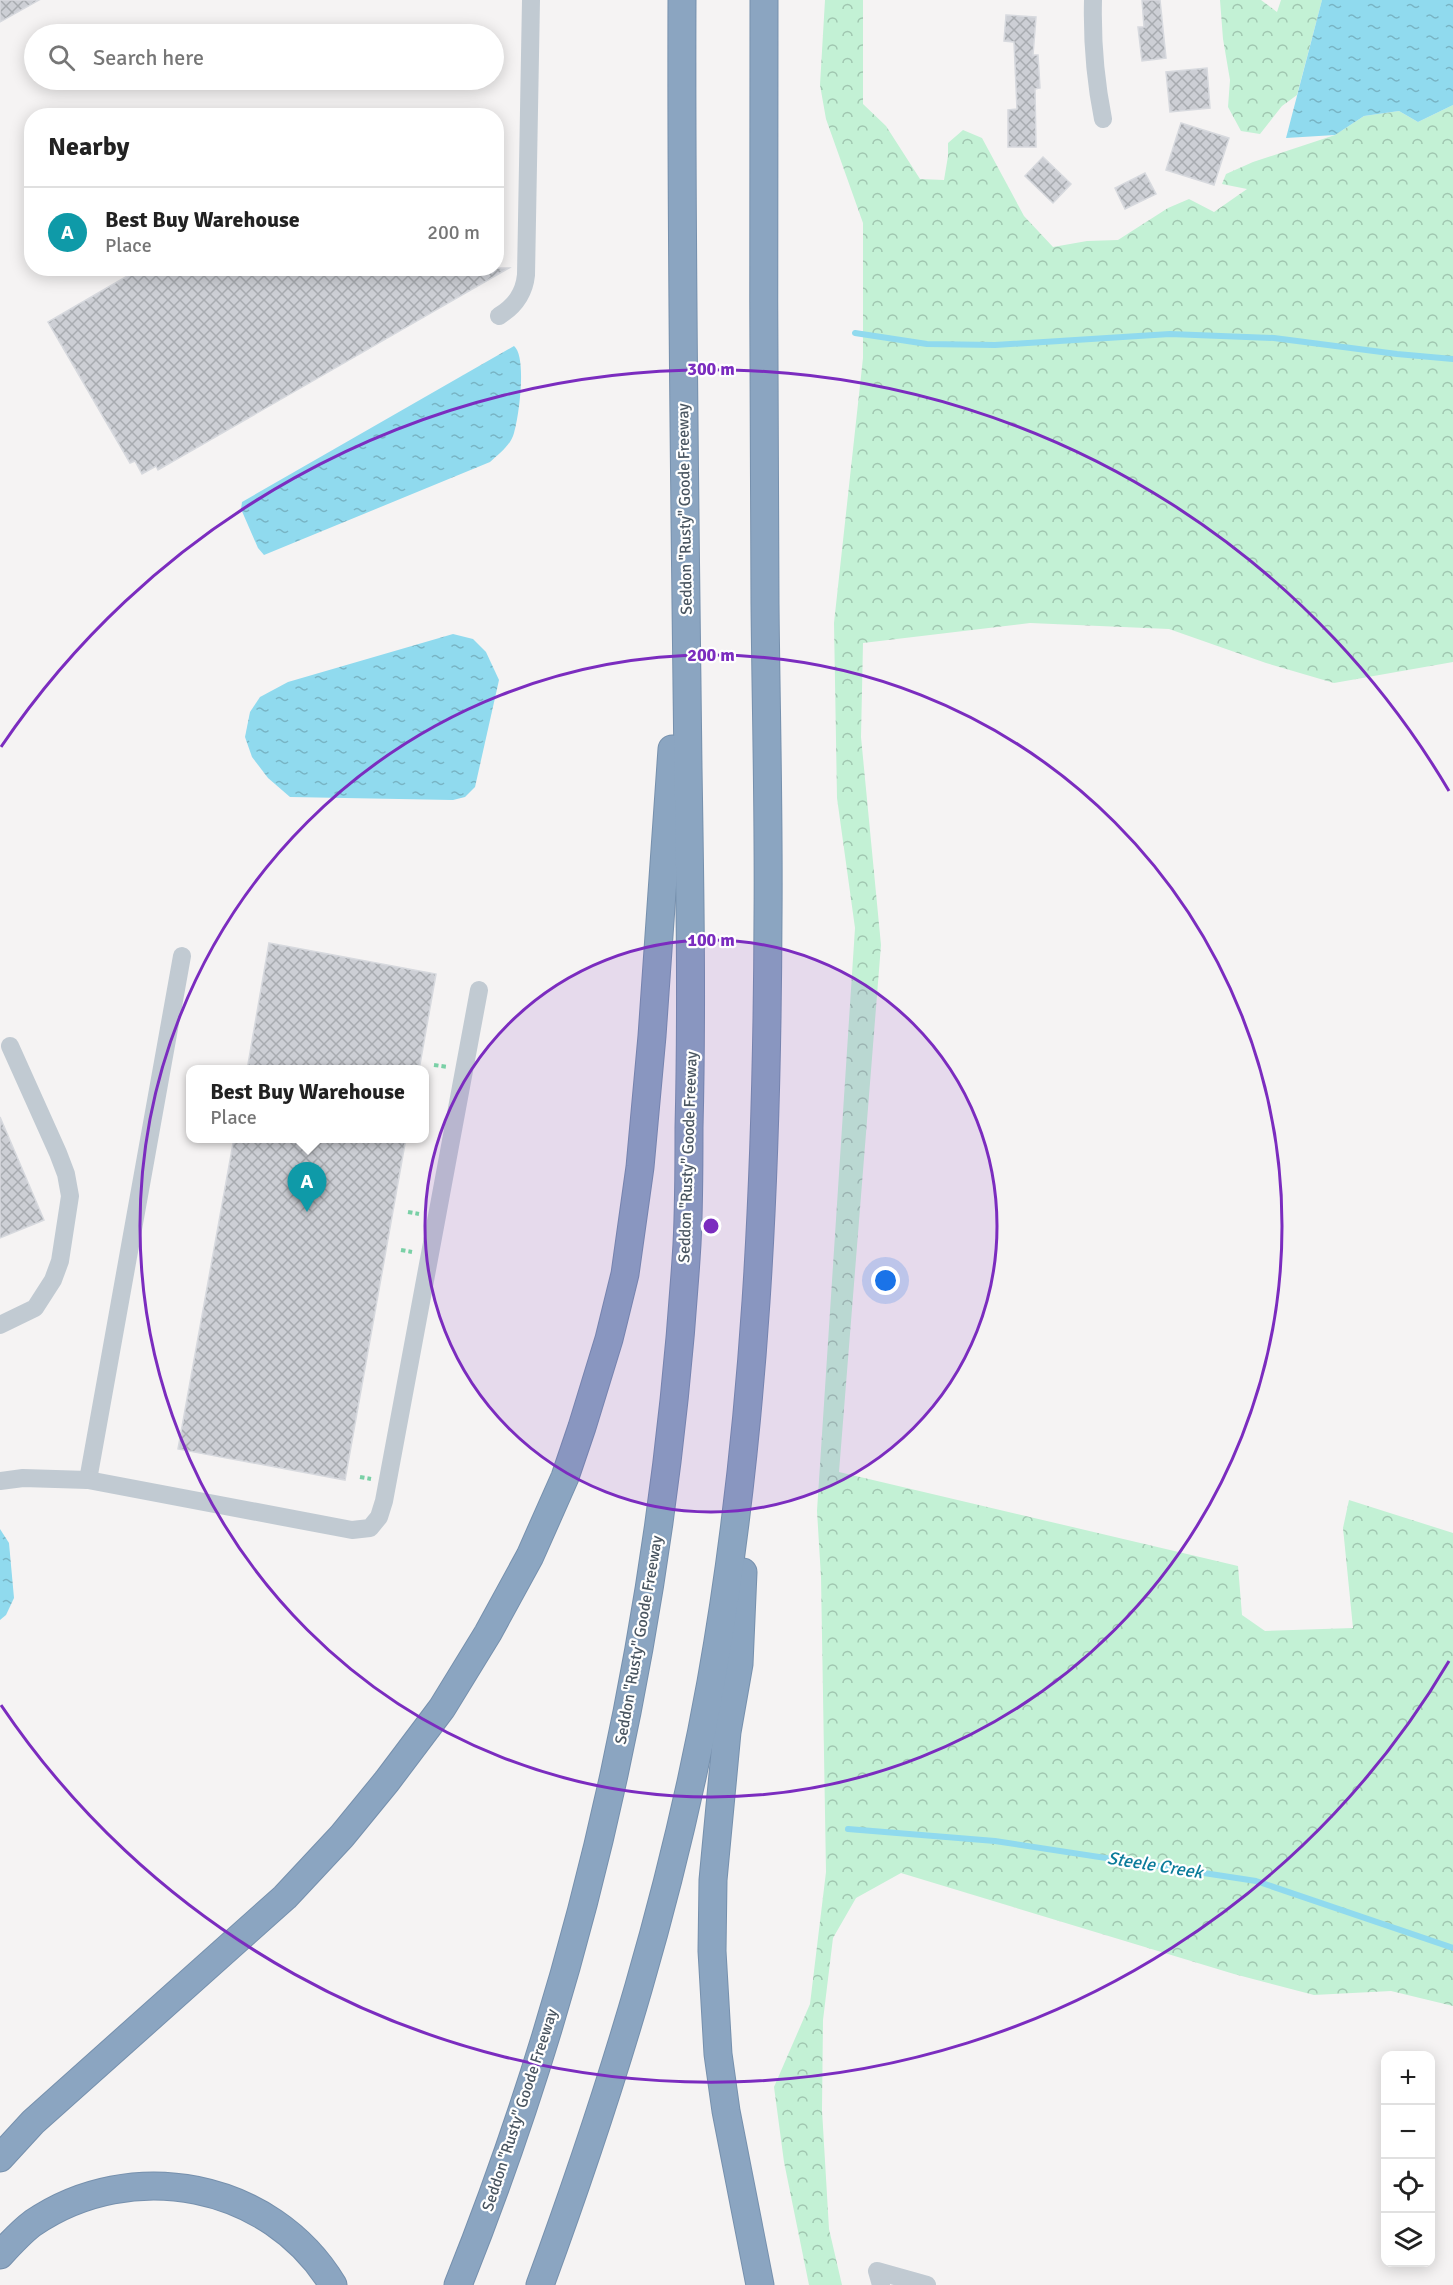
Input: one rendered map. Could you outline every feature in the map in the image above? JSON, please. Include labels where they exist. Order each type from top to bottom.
[{"type":"highway","name":"Seddon \"Rusty\" Goode Freeway","points":[[458,2285],[489,2208],[544,2044],[584,1899],[622,1743],[652,1584],[674,1407],[687,1240],[691,1032],[682,360],[682,0]]},
{"type":"highway","points":[[760,2285],[734,2162],[726,2110],[718,2054],[712,1951],[713,1880],[720,1802],[738,1664],[762,1200],[768,917],[764,0]]},
{"type":"highway","points":[[0,2158],[33,2122],[285,1897],[342,1836],[442,1708],[488,1633],[530,1556],[565,1477],[609,1339],[625,1274],[640,1167],[652,1036],[686,572]]},
{"type":"highway","points":[[540,2285],[579,2178],[628,2024],[689,1793],[711,1680],[738,1503],[757,1303]]},
{"type":"highway","points":[[0,2255],[33,2223],[83,2199],[124,2187],[150,2185],[178,2187],[229,2198],[272,2221],[311,2255],[333,2285]]},
{"type":"street","points":[[499,316],[521,294],[526,275],[531,0]]},
{"type":"street","points":[[1093,0],[1093,53],[1103,119]]},
{"type":"street","points":[[88,1480],[182,956]]},
{"type":"street","points":[[0,1481],[23,1478],[88,1480],[352,1530],[370,1528],[379,1517],[384,1501],[479,990]]},
{"type":"street","points":[[0,1325],[35,1308],[53,1280],[60,1261],[70,1196],[66,1174],[58,1153],[10,1046]]},
{"type":"street","points":[[881,2285],[877,2271],[927,2285]]},
{"type":"green space","points":[[825,0],[863,0],[863,104],[886,126],[920,179],[944,180],[948,143],[963,130],[982,138],[1024,216],[1053,247],[1087,241],[1118,240],[1168,208],[1189,199],[1214,212],[1247,189],[1222,184],[1226,174],[1253,162],[1335,135],[1364,116],[1399,111],[1418,122],[1453,105],[1453,662],[1334,683],[1266,663],[1169,629],[1030,623],[863,643],[861,737],[881,945],[839,1472],[1238,1566],[1242,1615],[1265,1631],[1353,1628],[1343,1528],[1349,1500],[1453,1533],[1453,2006],[1391,1991],[1314,1995],[1234,1974],[901,1873],[856,1898],[833,1938],[823,2020],[822,2110],[829,2229],[842,2285],[809,2285],[784,2162],[774,2087],[810,2004],[826,1872],[821,1577],[817,1511],[855,928],[837,798],[834,623],[863,358],[863,223],[826,119],[820,85]]},
{"type":"green space","points":[[1220,0],[1261,0],[1277,12],[1281,0],[1322,0],[1297,95],[1282,106],[1260,134],[1241,131],[1228,107],[1230,80],[1223,39]]},
{"type":"water","points":[[1322,0],[1453,0],[1453,105],[1418,122],[1399,111],[1364,116],[1335,135],[1286,138]]},
{"type":"water","points":[[514,346],[518,352],[521,374],[516,425],[510,441],[490,462],[264,555],[258,548],[241,509],[242,502]]},
{"type":"water","points":[[453,634],[473,639],[486,652],[499,680],[475,787],[465,797],[453,800],[290,797],[268,778],[252,757],[245,737],[250,712],[260,697],[288,682]]},
{"type":"water","points":[[0,1529],[9,1543],[14,1598],[6,1615],[0,1620]]},
{"type":"building","points":[[0,0],[39,0],[0,22]]},
{"type":"building","points":[[1142,0],[1160,0],[1166,58],[1142,61],[1138,27],[1144,27]]},
{"type":"building","points":[[1006,15],[1036,17],[1033,55],[1038,55],[1040,88],[1035,89],[1036,147],[1008,147],[1008,110],[1017,109],[1014,42],[1004,41]]},
{"type":"building","points":[[1207,68],[1210,108],[1170,112],[1166,72]]},
{"type":"building","points":[[1181,123],[1229,138],[1214,185],[1166,170]]},
{"type":"building","points":[[1043,157],[1071,184],[1053,203],[1025,176]]},
{"type":"building","points":[[1145,173],[1156,194],[1125,209],[1115,188]]},
{"type":"building","points":[[127,276],[495,276],[158,470],[156,466],[142,474],[135,461],[130,463],[48,322]]},
{"type":"building","points":[[269,943],[436,974],[420,1065],[248,1065]]},
{"type":"building","points":[[0,1117],[44,1220],[0,1238]]},
{"type":"building","points":[[233,1143],[405,1143],[345,1480],[178,1449]]},
{"type":"waterway","points":[[855,333],[927,344],[995,345],[1170,334],[1274,338],[1453,359]]},
{"type":"waterway","name":"Steele Creek","points":[[848,1829],[995,1841],[1256,1881],[1453,1948]]},
{"type":"place","name":"Best Buy Warehouse","points":[[307,1212]]}]
